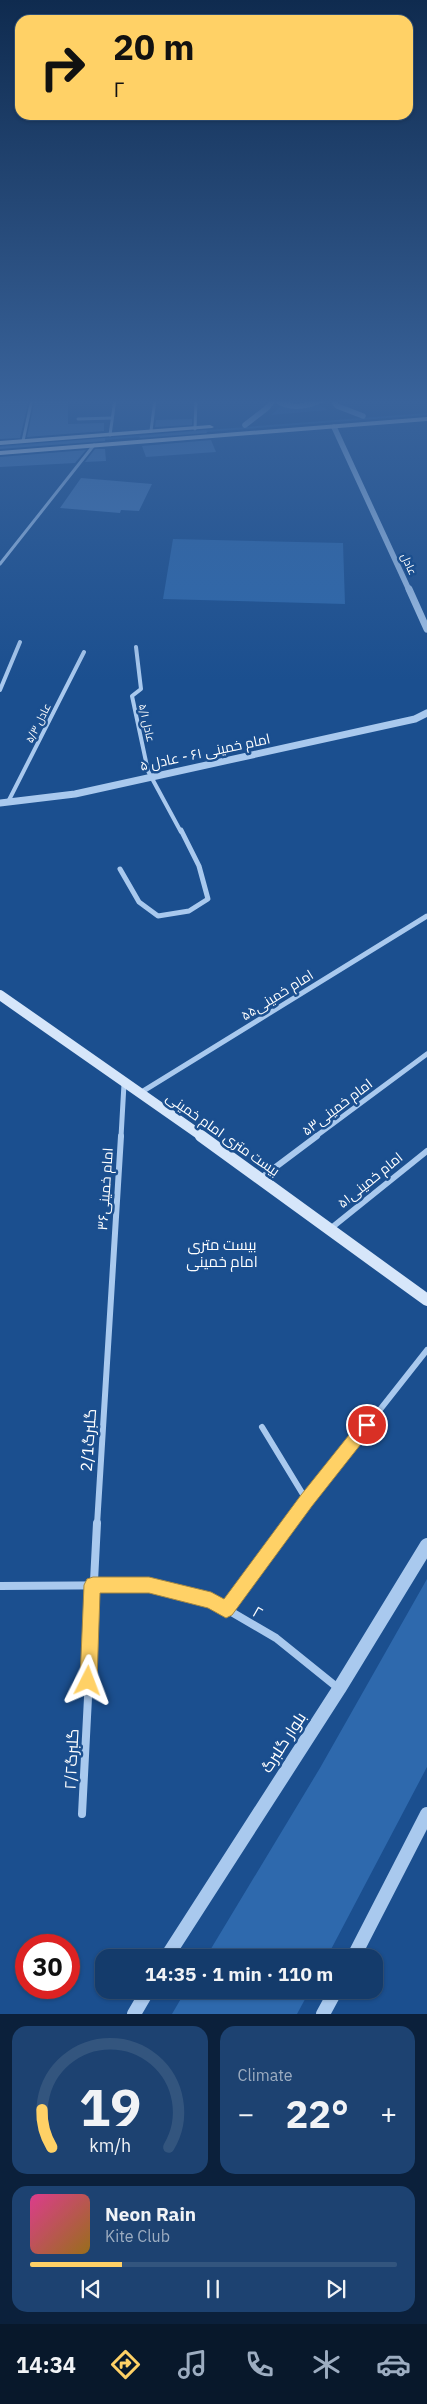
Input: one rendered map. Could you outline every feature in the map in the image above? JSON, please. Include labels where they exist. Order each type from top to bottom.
[{"type":"main road","name":"بیست متری امام خمینی","points":[[0,995],[260,1178],[427,1300]]},
{"type":"street","points":[[0,564],[56,493]]},
{"type":"street","name":"عادل","points":[[364,493],[427,629]]},
{"type":"street","points":[[0,690],[20,642]]},
{"type":"street","name":"عادل ۵/۱","points":[[136,646],[141,689],[132,696],[150,777]]},
{"type":"street","name":"عادل ۵/۳","points":[[4,802],[84,652]]},
{"type":"street","name":"امام خمینی ۶۱ - عادل ۵","points":[[415,719],[427,713]]},
{"type":"street","name":"امام خمینی ۶۱ - عادل ۵","points":[[4,802],[75,794],[415,719],[427,719]]},
{"type":"street","points":[[120,869],[139,902],[158,916],[188,911],[208,899],[206,881],[192,847],[150,777]]},
{"type":"street","name":"امام خمینی۵۵","points":[[139,1094],[427,916]]},
{"type":"street","name":"امام خمینی۵۳","points":[[260,1178],[427,1054]]},
{"type":"street","name":"امام خمینی۳۶","points":[[111,1296],[124,1084]]},
{"type":"street","name":"امام خمینی۵۱","points":[[330,1230],[427,1151]]},
{"type":"street","name":"2/1گلبرگ","points":[[93,1585],[111,1296]]},
{"type":"street","points":[[226,1610],[306,1500],[427,1350]]},
{"type":"street","points":[[262,1427],[306,1500]]},
{"type":"street","name":"بلوار گلبرگ","points":[[172,1949],[339,1689],[427,1545]]},
{"type":"street","name":"گلبرگ۲/۲","points":[[82,1814],[93,1585]]},
{"type":"street","name":"۲","points":[[0,1586],[149,1585],[211,1600],[276,1638],[339,1689]]},
{"type":"street","points":[[358,1949],[427,1814]]},
{"type":"street","points":[[134,2014],[143,1999]]},
{"type":"street","points":[[323,2014],[331,1999]]},
{"type":"shaded area","points":[[173,539],[343,543],[345,604],[163,599]]},
{"type":"shaded area","points":[[427,1579],[427,1767],[331,1949],[211,1949],[320,1768]]},
{"type":"shaded area","points":[[181,1999],[305,1999],[297,2014],[172,2014]]},
{"type":"building","points":[[71,493],[148,493],[139,511],[121,510],[120,513],[60,508]]},
{"type":"district","name":"بیست متری امام خمینی","points":[[222,1254]]},
{"type":"route","points":[[88,1681],[93,1585],[149,1585],[211,1600],[226,1610],[306,1500],[367,1425]]}]
